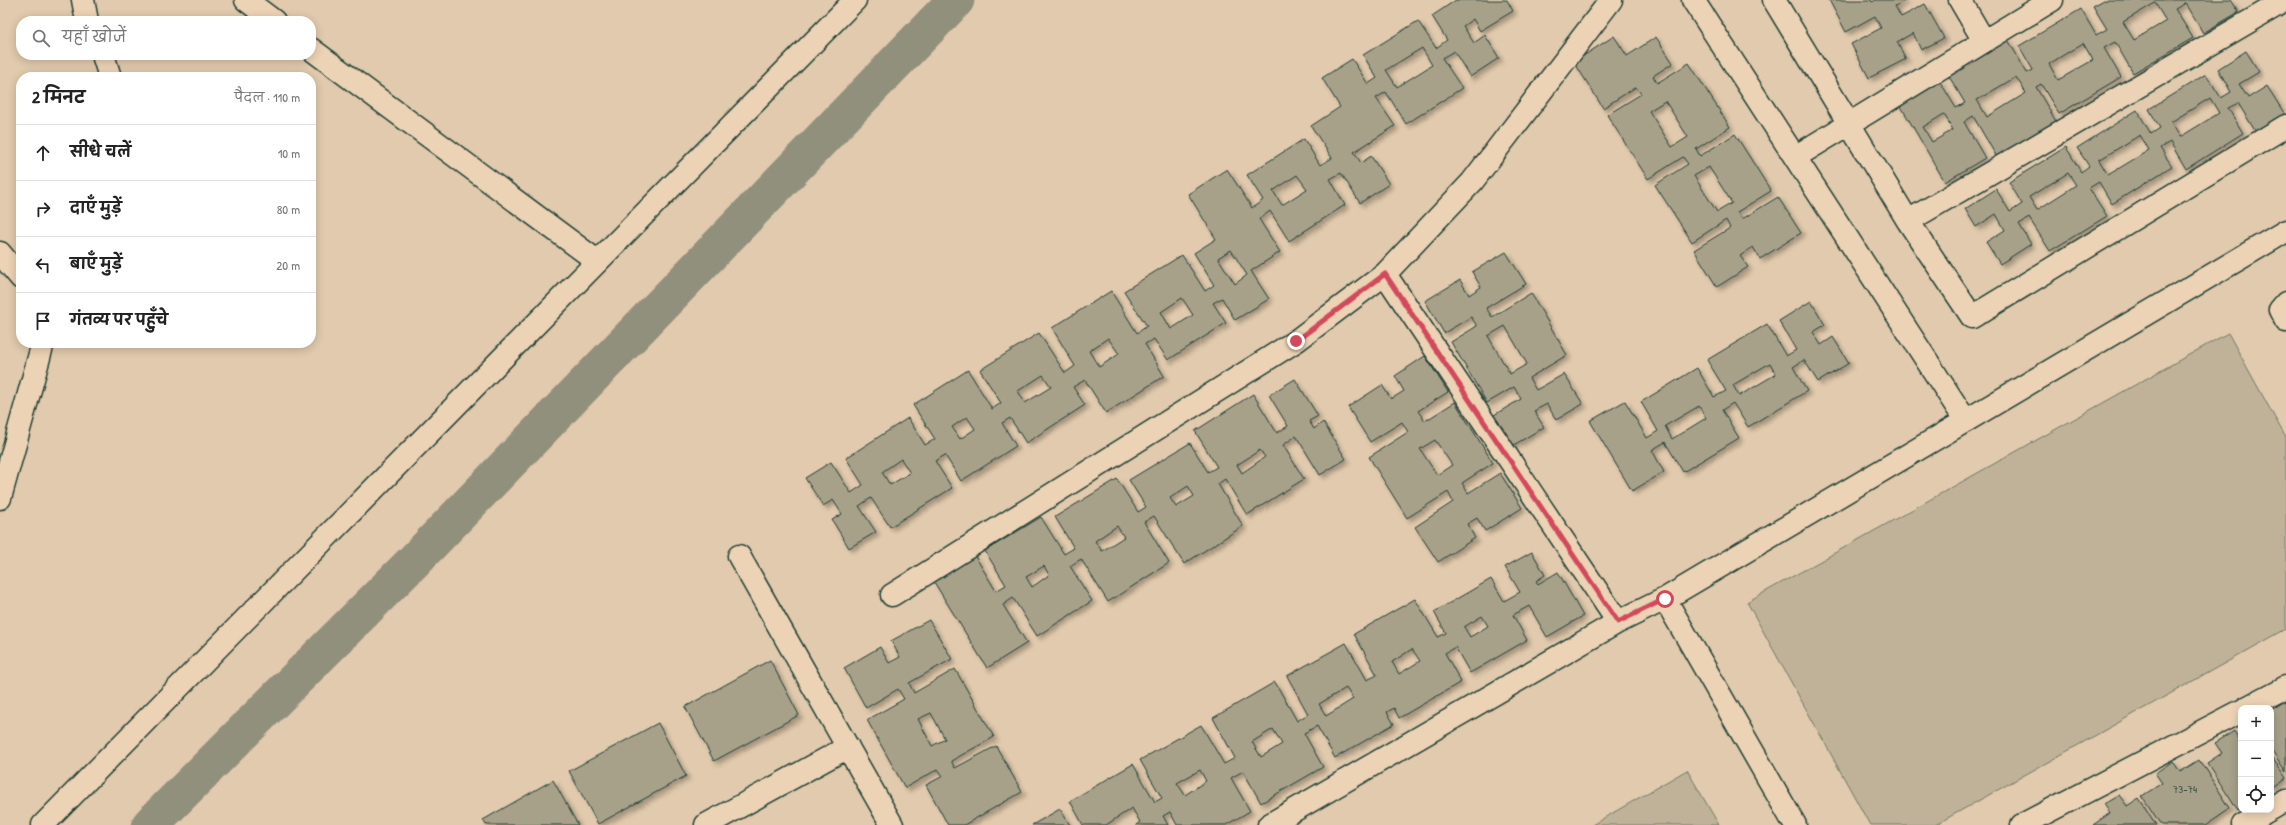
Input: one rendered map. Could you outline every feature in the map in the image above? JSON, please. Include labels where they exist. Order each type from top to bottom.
[{"type":"street","points":[[84,0],[86,16]]},
{"type":"street","points":[[246,0],[267,16]]},
{"type":"street","points":[[43,825],[855,0]]},
{"type":"street","points":[[892,595],[1296,341],[1385,274],[1472,182],[1610,0]]},
{"type":"street","points":[[1693,0],[1966,420]]},
{"type":"street","points":[[1774,0],[1908,221],[1972,316],[2286,126]]},
{"type":"street","points":[[1960,0],[1984,41]]},
{"type":"street","points":[[1795,157],[2052,0]]},
{"type":"street","points":[[1908,221],[2280,7]]},
{"type":"street","points":[[316,52],[597,261]]},
{"type":"street","points":[[104,60],[108,72]]},
{"type":"street","points":[[1269,825],[1618,622],[1665,599],[2286,231]]},
{"type":"street","points":[[0,253],[16,272]]},
{"type":"street","points":[[1385,274],[1618,622]]},
{"type":"street","points":[[2286,303],[2280,310],[2286,321]]},
{"type":"street","points":[[0,498],[6,454],[43,348]]},
{"type":"street","points":[[739,556],[892,825]]},
{"type":"street","points":[[1665,599],[1795,825]]},
{"type":"street","points":[[2252,705],[2286,687]]},
{"type":"street","points":[[2022,825],[2238,713]]},
{"type":"street","points":[[706,825],[848,747]]},
{"type":"street","points":[[2274,807],[2286,800]]},
{"type":"street","points":[[2242,825],[2263,813]]},
{"type":"shaded area","points":[[2228,333],[2286,438],[2286,629],[1935,825],[1870,825],[1747,602]]},
{"type":"shaded area","points":[[1687,770],[1719,825],[1592,825]]},
{"type":"building","points":[[1456,0],[1507,0],[1513,11],[1480,31],[1473,19],[1463,26],[1474,43],[1485,35],[1499,58],[1470,77],[1454,51],[1442,58],[1462,88],[1406,124],[1386,92],[1376,98],[1395,126],[1354,152],[1361,163],[1371,156],[1389,184],[1360,203],[1341,173],[1330,179],[1345,205],[1289,241],[1270,211],[1259,219],[1280,252],[1251,271],[1269,299],[1235,320],[1222,298],[1213,303],[1226,323],[1168,360],[1154,339],[1145,344],[1164,376],[1106,413],[1085,380],[1073,387],[1085,405],[1026,443],[1010,418],[1002,423],[1016,446],[961,481],[945,455],[935,461],[952,488],[890,527],[871,498],[859,506],[876,532],[849,548],[832,520],[842,514],[833,500],[823,506],[805,478],[831,462],[851,493],[863,485],[846,458],[908,418],[925,445],[935,439],[913,405],[968,370],[992,409],[1001,403],[980,370],[1039,333],[1065,373],[1075,366],[1052,328],[1111,291],[1137,333],[1147,326],[1124,291],[1182,255],[1205,291],[1214,285],[1194,253],[1216,239],[1188,194],[1227,169],[1252,208],[1263,200],[1247,175],[1304,139],[1320,165],[1332,158],[1311,126],[1340,107],[1322,78],[1352,59],[1368,84],[1377,78],[1363,55],[1418,21],[1436,48],[1447,40],[1432,16]],"holes":[[[1422,48],[1432,65],[1397,87],[1386,70]],[[1297,175],[1307,189],[1282,205],[1273,191]],[[1231,250],[1247,275],[1235,284],[1218,258]],[[1182,298],[1193,315],[1171,329],[1161,312]],[[1108,338],[1119,354],[1099,367],[1089,351]],[[1043,375],[1051,387],[1025,403],[1018,391]],[[967,417],[975,429],[960,439],[952,427]],[[901,459],[910,473],[890,485],[882,472]]]},
{"type":"building","points":[[1829,0],[1871,0],[1872,2],[1876,0],[1906,0],[1895,6],[1901,17],[1925,4],[1944,38],[1921,50],[1913,33],[1897,42],[1906,59],[1869,78],[1851,44],[1881,28],[1875,16],[1846,32]]},
{"type":"building","points":[[2104,0],[2231,0],[2239,12],[2203,33],[2186,3],[2175,9],[2193,38],[2133,73],[2115,42],[2104,48],[2121,77],[2059,114],[2041,84],[2036,87],[2057,123],[1998,159],[1973,116],[1964,122],[1985,158],[1945,182],[1899,103],[1939,80],[1956,108],[1965,103],[1947,73],[2007,38],[2027,73],[2033,70],[2019,46],[2081,9],[2096,35],[2107,29],[2093,6]],"holes":[[[2155,3],[2166,21],[2134,40],[2123,22]],[[2083,43],[2093,60],[2058,80],[2049,64]],[[2016,77],[2026,93],[1987,117],[1977,100]],[[1944,114],[1953,130],[1932,142],[1923,127]]]},
{"type":"building","points":[[1614,36],[1627,56],[1656,37],[1673,63],[1653,76],[1657,83],[1689,63],[1730,127],[1696,149],[1700,156],[1735,134],[1771,191],[1737,212],[1742,219],[1778,197],[1801,233],[1760,259],[1753,247],[1740,256],[1748,267],[1717,287],[1694,250],[1730,228],[1726,220],[1692,242],[1655,185],[1688,164],[1683,157],[1648,179],[1607,115],[1641,94],[1636,87],[1603,108],[1574,62]],"holes":[[[1665,101],[1688,137],[1672,147],[1649,111]],[[1709,167],[1732,203],[1717,212],[1694,176]]]},
{"type":"building","points":[[2246,51],[2259,72],[2239,84],[2248,98],[2267,86],[2286,116],[2257,134],[2238,103],[2228,108],[2243,133],[2186,169],[2170,142],[2160,148],[2172,166],[2112,204],[2099,182],[2089,188],[2107,216],[2050,251],[2029,218],[2019,224],[2031,244],[2000,264],[1986,242],[2005,230],[1996,214],[1976,227],[1965,209],[1996,189],[2010,212],[2022,204],[2009,182],[2066,147],[2081,172],[2089,166],[2077,148],[2137,110],[2151,134],[2160,128],[2149,109],[2206,74],[2221,98],[2231,92],[2218,69]],"holes":[[[2210,98],[2219,113],[2180,137],[2171,122]],[[2140,135],[2149,150],[2108,175],[2099,160]],[[2068,173],[2076,185],[2037,210],[2029,197]]]},
{"type":"building","points":[[1506,252],[1526,284],[1486,308],[1492,317],[1531,293],[1567,355],[1529,378],[1536,390],[1564,374],[1583,404],[1556,420],[1547,404],[1534,411],[1544,427],[1507,449],[1489,418],[1521,399],[1514,387],[1487,403],[1451,342],[1477,326],[1471,317],[1444,333],[1425,301],[1460,280],[1469,295],[1481,287],[1472,272]],"holes":[[[1505,326],[1527,364],[1510,374],[1488,336]]]},
{"type":"building","points":[[1811,301],[1825,325],[1813,332],[1821,345],[1833,337],[1849,363],[1818,382],[1804,360],[1793,367],[1807,391],[1748,427],[1733,403],[1722,410],[1739,438],[1683,472],[1665,442],[1652,450],[1664,472],[1632,491],[1590,421],[1625,401],[1647,438],[1658,431],[1641,402],[1697,368],[1714,397],[1726,391],[1707,360],[1767,324],[1786,356],[1796,350],[1779,321]],"holes":[[[1770,363],[1776,374],[1739,396],[1733,385]],[[1699,406],[1706,418],[1672,439],[1665,426]]]},
{"type":"building","points":[[1425,356],[1448,392],[1418,411],[1425,421],[1455,402],[1493,463],[1462,483],[1468,493],[1500,473],[1522,508],[1485,531],[1477,518],[1467,524],[1475,538],[1438,562],[1415,527],[1453,502],[1448,492],[1407,518],[1369,457],[1408,432],[1402,422],[1370,442],[1348,407],[1382,385],[1391,399],[1404,391],[1395,376]],"holes":[[[1435,440],[1452,465],[1437,475],[1420,449]]]},
{"type":"building","points":[[1295,379],[1318,416],[1309,421],[1314,429],[1323,422],[1346,459],[1320,475],[1296,436],[1283,445],[1304,479],[1247,515],[1225,479],[1218,484],[1243,526],[1184,564],[1154,516],[1144,522],[1169,563],[1108,602],[1081,559],[1070,566],[1092,601],[1037,636],[1013,598],[1003,605],[1027,643],[987,668],[934,582],[975,556],[996,591],[1006,585],[985,551],[1041,517],[1064,554],[1074,548],[1055,517],[1117,479],[1138,512],[1146,507],[1129,480],[1190,443],[1208,472],[1217,467],[1195,431],[1253,394],[1277,433],[1288,426],[1269,395]],"holes":[[[1260,450],[1265,457],[1242,473],[1237,465]],[[1188,486],[1194,496],[1176,507],[1170,498]],[[1117,526],[1124,537],[1102,551],[1095,541]],[[1044,566],[1049,575],[1032,587],[1026,577]]]},
{"type":"building","points":[[1532,552],[1545,575],[1536,581],[1538,584],[1558,572],[1583,616],[1547,637],[1529,606],[1513,615],[1527,640],[1470,673],[1455,647],[1445,653],[1461,682],[1399,718],[1394,708],[1387,712],[1394,724],[1335,758],[1317,726],[1304,733],[1323,767],[1261,803],[1243,771],[1231,778],[1250,811],[1226,825],[1177,825],[1170,812],[1163,816],[1168,825],[1136,825],[1140,822],[1132,808],[1106,825],[1083,825],[1070,801],[1133,764],[1155,802],[1162,798],[1140,760],[1201,725],[1224,764],[1235,758],[1213,718],[1275,682],[1297,721],[1308,714],[1287,676],[1346,643],[1367,680],[1377,675],[1354,634],[1415,599],[1438,637],[1446,633],[1434,612],[1491,579],[1504,601],[1520,592],[1505,567]],"holes":[[[1482,616],[1488,626],[1470,637],[1464,627]],[[1412,649],[1420,661],[1399,674],[1392,662]],[[1346,688],[1353,699],[1326,716],[1319,704]],[[1273,729],[1282,744],[1261,757],[1252,742]],[[1200,770],[1206,781],[1185,795],[1177,783]]]},
{"type":"building","points":[[929,620],[952,659],[909,683],[914,693],[955,669],[994,737],[951,761],[955,768],[996,746],[1022,792],[964,825],[948,825],[926,785],[943,776],[938,769],[905,788],[867,720],[904,699],[898,689],[866,708],[844,668],[880,647],[889,663],[900,657],[891,641]],"holes":[[[931,713],[945,739],[932,746],[918,719]]]},
{"type":"building","points":[[770,660],[799,715],[714,761],[685,707]]},
{"type":"building","points":[[2285,701],[2286,702],[2286,772],[2274,754],[2274,708]]},
{"type":"building","points":[[658,723],[686,776],[598,824],[569,771]]},
{"type":"building","points":[[2234,731],[2238,737],[2238,811],[2207,763],[2222,753],[2215,743]]},
{"type":"building","points":[[2199,760],[2230,808],[2205,825],[2161,825],[2142,796],[2162,783],[2155,773],[2173,761],[2180,772]]},
{"type":"building","points":[[2274,760],[2286,778],[2274,787]]},
{"type":"building","points":[[553,780],[578,825],[486,825],[483,820]]},
{"type":"building","points":[[2119,795],[2127,806],[2139,798],[2156,825],[2093,825],[2110,813],[2104,804]]},
{"type":"building","points":[[1060,809],[1070,825],[1032,825]]},
{"type":"waterway","points":[[150,825],[414,561],[956,0]]},
{"type":"route","points":[[1296,341],[1385,274],[1618,622],[1665,599]]}]
